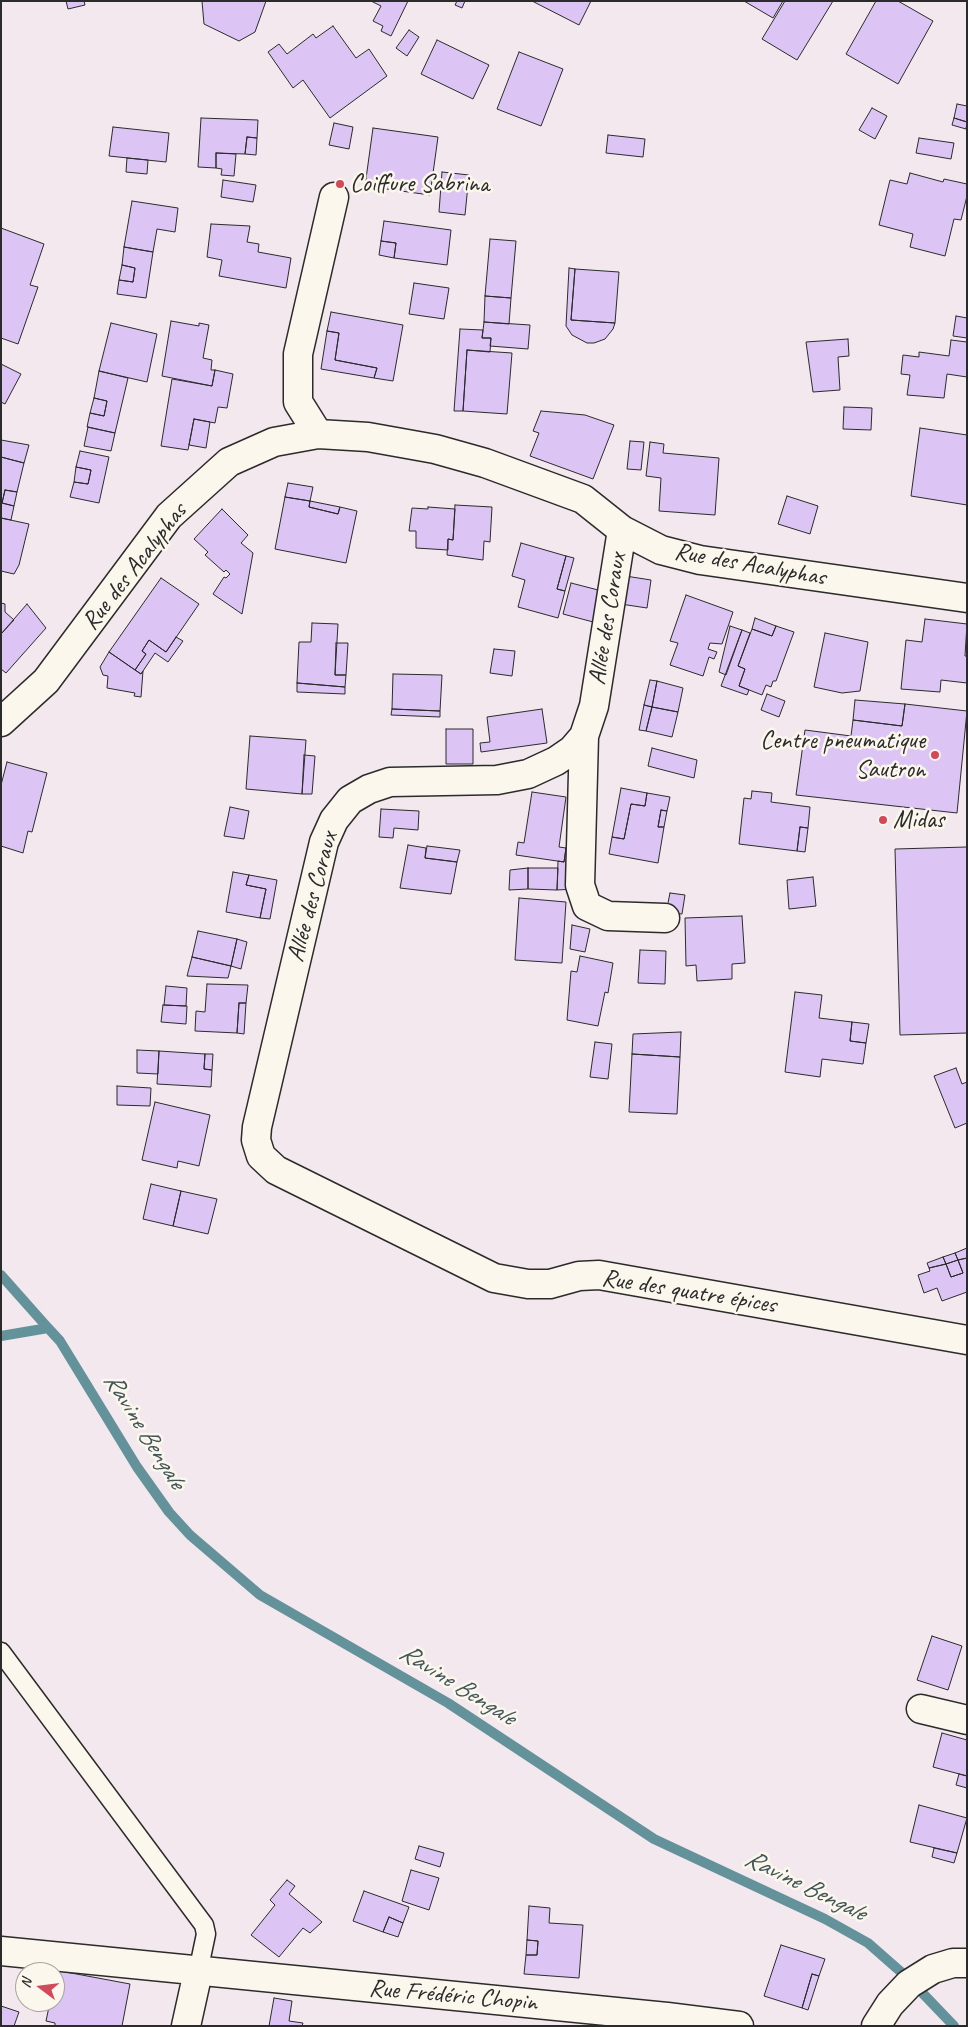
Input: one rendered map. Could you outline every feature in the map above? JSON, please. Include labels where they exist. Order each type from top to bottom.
[{"type":"street","points":[[318,434],[298,402],[298,354],[334,198]]},
{"type":"street","name":"Rue des Acalyphas","points":[[1,722],[46,681],[169,516],[229,462],[274,442],[318,434],[368,437],[435,450],[485,464],[583,499],[622,530],[661,550],[700,560],[967,598]]},
{"type":"street","name":"Allée des Coraux","points":[[622,530],[594,706],[584,736],[580,885],[587,906],[608,916],[665,918]]},
{"type":"street","name":"Allée des Coraux","points":[[257,1127],[324,842],[334,820],[350,800],[369,789],[390,782],[497,780],[528,774],[556,761],[572,750],[584,736]]},
{"type":"street","name":"Rue des quatre épices","points":[[257,1127],[256,1140],[261,1156],[276,1170],[494,1278],[550,1284],[579,1276],[599,1275],[967,1340]]},
{"type":"street","points":[[921,1709],[967,1720]]},
{"type":"street","name":"Rue Frédéric Chopin","points":[[1,1951],[667,2017],[739,2026]]},
{"type":"street","points":[[877,2023],[890,2004],[909,1984],[933,1968],[952,1963],[967,1963]]},
{"type":"street","points":[[186,2026],[198,1972]]},
{"type":"lane","points":[[1,1652],[204,1925],[206,1934],[198,1972]]},
{"type":"building","points":[[66,1],[84,1],[85,5],[68,9]]},
{"type":"building","points":[[202,1],[266,1],[255,32],[239,41],[204,24]]},
{"type":"building","points":[[371,1],[408,1],[391,36],[381,31],[383,26],[373,21],[381,6]]},
{"type":"building","points":[[457,1],[465,1],[462,8],[455,5]]},
{"type":"building","points":[[532,1],[591,1],[579,25]]},
{"type":"building","points":[[744,1],[783,1],[773,18]]},
{"type":"building","points":[[785,1],[833,1],[797,60],[762,39]]},
{"type":"building","points":[[876,1],[898,1],[933,21],[898,84],[846,54]]},
{"type":"building","points":[[333,26],[356,58],[369,49],[387,76],[330,118],[303,80],[293,88],[268,52],[279,44],[287,54],[313,34],[316,38]]},
{"type":"building","points":[[409,30],[419,37],[407,56],[396,48]]},
{"type":"building","points":[[437,40],[489,65],[473,99],[421,74]]},
{"type":"building","points":[[519,52],[563,69],[541,126],[497,109]]},
{"type":"building","points":[[957,104],[967,106],[967,122],[954,118]]},
{"type":"building","points":[[872,108],[887,116],[875,139],[859,130]]},
{"type":"building","points":[[201,118],[258,120],[257,138],[247,137],[245,154],[216,153],[216,168],[198,167]]},
{"type":"building","points":[[954,118],[967,122],[966,129],[952,125]]},
{"type":"building","points":[[334,123],[353,127],[349,149],[329,145]]},
{"type":"building","points":[[113,127],[169,133],[166,162],[109,156]]},
{"type":"building","points":[[373,128],[438,137],[430,195],[365,186]]},
{"type":"building","points":[[608,135],[645,139],[643,157],[606,153]]},
{"type":"building","points":[[247,137],[257,138],[256,155],[245,154]]},
{"type":"building","points":[[919,138],[954,143],[951,159],[916,153]]},
{"type":"building","points":[[216,153],[236,154],[234,176],[221,175],[222,169],[216,168]]},
{"type":"building","points":[[127,158],[148,160],[147,174],[126,172]]},
{"type":"building","points":[[442,172],[469,175],[465,215],[439,212]]},
{"type":"building","points":[[910,173],[943,182],[944,179],[967,184],[967,196],[961,220],[954,219],[945,256],[910,247],[913,234],[879,225],[890,180],[907,184]]},
{"type":"building","points":[[223,180],[256,185],[253,202],[221,197]]},
{"type":"building","points":[[132,201],[178,208],[175,232],[157,229],[153,252],[124,247]]},
{"type":"building","points":[[384,221],[451,230],[447,265],[394,258],[396,243],[381,241]]},
{"type":"building","points":[[211,224],[250,226],[247,242],[259,244],[258,252],[291,258],[286,288],[219,276],[222,260],[207,257]]},
{"type":"building","points":[[1,228],[44,244],[30,285],[38,287],[18,344],[1,338]]},
{"type":"building","points":[[490,239],[516,241],[511,298],[485,296]]},
{"type":"building","points":[[381,241],[396,243],[394,258],[379,255]]},
{"type":"building","points":[[124,247],[153,252],[146,298],[117,294],[119,280],[133,282],[135,268],[122,265]]},
{"type":"building","points":[[122,265],[135,268],[133,282],[119,280]]},
{"type":"building","points":[[569,268],[575,269],[571,320],[615,323],[605,339],[594,343],[587,343],[572,335],[566,326]]},
{"type":"building","points":[[575,269],[619,272],[615,323],[571,320]]},
{"type":"building","points":[[414,283],[449,288],[444,319],[409,314]]},
{"type":"building","points":[[485,296],[511,298],[509,324],[484,322]]},
{"type":"building","points":[[331,312],[403,325],[393,381],[374,378],[377,368],[335,360],[339,333],[327,331]]},
{"type":"building","points":[[956,316],[967,318],[967,338],[953,336]]},
{"type":"building","points":[[171,321],[199,326],[199,323],[209,325],[203,358],[212,360],[211,370],[215,370],[212,386],[162,376]]},
{"type":"building","points":[[484,322],[530,325],[528,349],[490,346],[491,338],[482,338]]},
{"type":"building","points":[[111,323],[157,334],[147,382],[99,371]]},
{"type":"building","points":[[460,329],[483,330],[482,338],[491,338],[490,352],[467,350],[463,411],[454,411]]},
{"type":"building","points":[[327,331],[339,333],[335,360],[377,368],[374,378],[321,369]]},
{"type":"building","points":[[848,339],[849,356],[838,357],[840,390],[813,392],[806,342]]},
{"type":"building","points":[[951,340],[967,342],[967,377],[947,374],[944,398],[907,395],[910,375],[901,374],[903,355],[919,357],[919,352],[949,356]]},
{"type":"building","points":[[467,350],[512,353],[507,414],[463,411]]},
{"type":"building","points":[[1,364],[21,374],[5,404],[1,402]]},
{"type":"building","points":[[215,370],[233,374],[227,408],[218,407],[215,423],[194,419],[188,450],[161,446],[172,379],[212,386]]},
{"type":"building","points":[[99,371],[128,378],[115,433],[87,427],[90,413],[104,416],[107,401],[94,398]]},
{"type":"building","points":[[94,398],[107,401],[104,416],[90,413]]},
{"type":"building","points":[[844,407],[872,408],[871,430],[843,429]]},
{"type":"building","points":[[541,411],[585,415],[614,425],[593,479],[530,456],[539,433],[533,431]]},
{"type":"building","points":[[194,419],[210,422],[206,448],[189,445]]},
{"type":"building","points":[[88,427],[115,433],[111,451],[84,446]]},
{"type":"building","points":[[920,428],[967,435],[967,505],[911,496]]},
{"type":"building","points":[[1,440],[29,445],[24,463],[1,457]]},
{"type":"building","points":[[630,441],[644,442],[641,470],[627,469]]},
{"type":"building","points":[[650,442],[664,444],[663,453],[719,458],[715,515],[659,511],[661,478],[646,476]]},
{"type":"building","points":[[80,451],[109,457],[99,503],[70,497],[74,482],[88,484],[91,470],[76,467]]},
{"type":"building","points":[[1,457],[24,463],[17,492],[5,490],[2,503],[14,506],[11,520],[1,518]]},
{"type":"building","points":[[76,467],[91,470],[88,484],[74,482]]},
{"type":"building","points":[[288,483],[313,487],[310,501],[285,497]]},
{"type":"building","points":[[5,490],[17,492],[14,506],[2,503]]},
{"type":"building","points":[[787,496],[818,506],[810,534],[778,524]]},
{"type":"building","points":[[285,497],[310,501],[309,507],[338,514],[340,507],[357,511],[346,563],[275,549]]},
{"type":"building","points":[[310,501],[340,507],[338,514],[309,507]]},
{"type":"building","points":[[455,505],[492,507],[490,542],[484,541],[483,560],[447,555],[448,539],[453,540]]},
{"type":"building","points":[[428,507],[455,509],[453,540],[448,539],[448,550],[416,548],[416,531],[409,531],[412,508],[428,509]]},
{"type":"building","points":[[222,509],[248,535],[241,543],[253,553],[242,614],[213,594],[224,577],[226,578],[230,574],[226,570],[224,572],[205,555],[208,552],[194,539]]},
{"type":"building","points":[[1,518],[29,524],[19,565],[14,574],[1,571]]},
{"type":"building","points":[[521,543],[566,556],[557,589],[565,591],[558,618],[518,607],[525,580],[512,576]]},
{"type":"building","points":[[566,556],[574,558],[565,591],[557,589]]},
{"type":"building","points":[[619,575],[651,580],[647,608],[614,603]]},
{"type":"building","points":[[161,578],[199,604],[166,652],[149,640],[142,651],[146,654],[135,670],[109,652]]},
{"type":"building","points":[[571,583],[602,591],[597,623],[563,614]]},
{"type":"building","points":[[686,595],[733,612],[722,644],[710,643],[708,649],[717,652],[714,659],[709,657],[703,676],[670,665],[678,643],[670,641]]},
{"type":"building","points":[[1,603],[5,604],[5,612],[14,620],[1,634]]},
{"type":"building","points":[[27,604],[46,628],[6,673],[1,669],[1,634]]},
{"type":"building","points":[[755,618],[776,626],[772,636],[752,629]]},
{"type":"building","points":[[925,619],[967,624],[965,656],[967,656],[967,683],[941,680],[940,692],[901,689],[906,640],[922,642]]},
{"type":"building","points":[[312,623],[338,624],[335,675],[346,675],[345,687],[297,683],[299,642],[311,642]]},
{"type":"building","points":[[730,626],[742,630],[726,675],[719,672]]},
{"type":"building","points":[[776,626],[794,632],[776,681],[773,681],[771,687],[766,685],[762,695],[739,686],[745,669],[738,666],[752,629],[772,636]]},
{"type":"building","points":[[742,630],[750,633],[738,666],[745,669],[739,686],[749,690],[747,695],[721,686]]},
{"type":"building","points":[[825,633],[868,642],[860,691],[842,693],[814,687]]},
{"type":"building","points":[[176,637],[183,641],[168,662],[155,653],[141,674],[135,670],[146,654],[142,651],[149,640],[166,652]]},
{"type":"building","points":[[336,643],[348,643],[346,675],[335,675]]},
{"type":"building","points":[[494,649],[515,651],[512,676],[490,673]]},
{"type":"building","points":[[109,652],[141,674],[143,671],[141,697],[134,696],[135,693],[107,688],[108,676],[103,675],[100,667]]},
{"type":"building","points":[[393,674],[442,675],[440,711],[392,709]]},
{"type":"building","points":[[650,680],[657,681],[652,707],[644,705]]},
{"type":"building","points":[[657,681],[683,688],[678,712],[652,707]]},
{"type":"building","points":[[297,683],[345,687],[345,694],[297,692]]},
{"type":"building","points":[[767,694],[785,701],[779,717],[761,710]]},
{"type":"building","points":[[855,700],[905,704],[902,726],[853,720]]},
{"type":"building","points":[[905,704],[967,711],[957,813],[796,795],[805,730],[851,736],[853,720],[902,726]]},
{"type":"building","points":[[644,705],[652,707],[646,731],[639,730]]},
{"type":"building","points":[[652,707],[678,712],[672,737],[646,731]]},
{"type":"building","points":[[392,709],[440,711],[440,717],[391,715]]},
{"type":"building","points":[[542,709],[547,743],[481,752],[480,743],[490,742],[487,717]]},
{"type":"building","points":[[446,729],[473,729],[473,764],[446,764]]},
{"type":"building","points":[[250,736],[306,740],[302,794],[246,789]]},
{"type":"building","points":[[652,748],[697,760],[694,778],[648,766]]},
{"type":"building","points":[[304,755],[315,756],[312,794],[302,794]]},
{"type":"building","points":[[7,762],[47,773],[32,832],[28,831],[23,853],[1,846],[1,785]]},
{"type":"building","points":[[621,788],[647,793],[645,806],[631,804],[624,839],[612,837]]},
{"type":"building","points":[[752,791],[772,793],[771,802],[810,807],[808,828],[800,827],[797,851],[739,844],[744,798],[751,799]]},
{"type":"building","points":[[532,792],[566,797],[559,847],[566,848],[564,862],[516,855],[518,842],[524,843]]},
{"type":"building","points":[[647,793],[670,797],[667,811],[661,810],[658,827],[664,827],[658,863],[609,854],[612,837],[624,839],[631,804],[645,806]]},
{"type":"building","points":[[230,807],[249,811],[244,839],[224,836]]},
{"type":"building","points":[[381,809],[419,811],[418,830],[394,828],[393,838],[379,837]]},
{"type":"building","points":[[661,810],[667,811],[664,827],[658,827]]},
{"type":"building","points":[[800,827],[808,828],[805,852],[797,851]]},
{"type":"building","points":[[408,845],[426,848],[425,858],[457,862],[451,894],[400,888]]},
{"type":"building","points":[[427,846],[460,850],[457,862],[425,858]]},
{"type":"building","points":[[967,847],[967,1033],[900,1035],[895,849]]},
{"type":"building","points":[[566,848],[575,849],[574,889],[557,890],[558,861],[564,862]]},
{"type":"building","points":[[528,868],[558,868],[557,890],[528,889]]},
{"type":"building","points":[[528,868],[528,889],[509,890],[510,870]]},
{"type":"building","points":[[233,872],[249,875],[246,885],[266,889],[260,918],[226,912]]},
{"type":"building","points":[[249,875],[277,880],[270,919],[260,918],[266,889],[246,885]]},
{"type":"building","points":[[813,877],[816,906],[789,909],[787,880]]},
{"type":"building","points":[[670,893],[685,895],[682,914],[666,913]]},
{"type":"building","points":[[519,898],[566,902],[562,963],[515,960]]},
{"type":"building","points":[[742,916],[745,963],[732,964],[732,979],[697,981],[696,965],[686,966],[685,918]]},
{"type":"building","points":[[572,925],[590,929],[585,952],[570,949]]},
{"type":"building","points":[[198,931],[237,939],[231,966],[192,957]]},
{"type":"building","points":[[237,939],[247,942],[241,969],[231,966]]},
{"type":"building","points":[[640,950],[666,951],[665,984],[638,983]]},
{"type":"building","points":[[580,956],[613,963],[608,993],[605,992],[598,1026],[567,1020],[571,971],[577,972]]},
{"type":"building","points":[[192,957],[231,966],[228,978],[187,976]]},
{"type":"building","points":[[207,984],[248,985],[246,1003],[239,1003],[237,1033],[195,1031],[196,1011],[205,1012]]},
{"type":"building","points":[[166,986],[187,988],[186,1006],[164,1005]]},
{"type":"building","points":[[795,992],[822,995],[819,1018],[852,1022],[850,1041],[866,1043],[863,1064],[822,1059],[820,1077],[785,1072]]},
{"type":"building","points":[[239,1003],[246,1003],[244,1034],[237,1033]]},
{"type":"building","points":[[163,1005],[187,1006],[186,1024],[161,1022]]},
{"type":"building","points":[[852,1022],[869,1024],[866,1043],[850,1041]]},
{"type":"building","points":[[681,1032],[680,1057],[632,1054],[633,1034]]},
{"type":"building","points":[[595,1042],[612,1044],[608,1079],[590,1077]]},
{"type":"building","points":[[137,1050],[159,1051],[158,1074],[137,1073]]},
{"type":"building","points":[[159,1051],[205,1054],[204,1069],[212,1070],[211,1087],[157,1084]]},
{"type":"building","points":[[205,1054],[213,1054],[212,1070],[204,1069]]},
{"type":"building","points":[[632,1054],[680,1057],[677,1114],[629,1112]]},
{"type":"building","points":[[956,1068],[962,1084],[967,1082],[967,1123],[955,1128],[934,1076]]},
{"type":"building","points":[[117,1086],[151,1088],[150,1106],[117,1105]]},
{"type":"building","points":[[155,1102],[210,1115],[199,1166],[178,1161],[177,1168],[142,1160]]},
{"type":"building","points":[[151,1184],[181,1191],[173,1226],[143,1219]]},
{"type":"building","points":[[181,1191],[217,1199],[208,1234],[173,1226]]},
{"type":"building","points":[[967,1248],[967,1258],[958,1260],[955,1253]]},
{"type":"building","points":[[955,1253],[958,1260],[946,1264],[943,1257]]},
{"type":"building","points":[[943,1257],[946,1264],[929,1268],[927,1263]]},
{"type":"building","points":[[967,1258],[967,1292],[942,1301],[937,1288],[924,1293],[918,1275],[930,1271],[929,1268],[946,1264],[951,1277],[963,1273],[958,1260]]},
{"type":"building","points":[[958,1260],[963,1273],[951,1277],[946,1264]]},
{"type":"building","points":[[932,1636],[962,1646],[948,1690],[917,1680]]},
{"type":"building","points":[[942,1733],[967,1740],[967,1776],[933,1767]]},
{"type":"building","points":[[959,1774],[967,1776],[967,1788],[956,1785]]},
{"type":"building","points":[[919,1805],[967,1818],[957,1853],[910,1842]]},
{"type":"building","points":[[419,1846],[444,1853],[440,1867],[415,1859]]},
{"type":"building","points":[[934,1848],[957,1853],[954,1863],[932,1857]]},
{"type":"building","points":[[411,1870],[439,1878],[429,1910],[402,1901]]},
{"type":"building","points":[[287,1880],[295,1886],[289,1894],[322,1922],[310,1933],[303,1928],[279,1957],[251,1935],[275,1905],[270,1900]]},
{"type":"building","points":[[364,1891],[409,1907],[403,1923],[389,1917],[383,1932],[353,1921]]},
{"type":"building","points":[[529,1906],[550,1908],[549,1923],[583,1925],[579,1978],[524,1974],[526,1955],[537,1955],[538,1941],[527,1940]]},
{"type":"building","points":[[389,1917],[403,1923],[398,1937],[383,1932]]},
{"type":"building","points":[[527,1940],[538,1941],[537,1955],[526,1955]]},
{"type":"building","points":[[781,1945],[825,1959],[819,1976],[812,1974],[802,2008],[764,1996]]},
{"type":"building","points":[[65,1972],[130,1984],[122,2026],[55,2026],[55,2023],[46,2021],[48,2012],[65,2012]]},
{"type":"building","points":[[812,1974],[819,1976],[808,2010],[802,2008]]},
{"type":"building","points":[[274,1998],[292,2001],[289,2021],[303,2023],[302,2026],[269,2026]]},
{"type":"building","points":[[1,2006],[19,2012],[14,2026],[1,2026]]},
{"type":"waterway","points":[[1,1275],[48,1328]]},
{"type":"waterway","name":"Ravine Bengale","points":[[1,1336],[48,1328],[60,1341],[137,1467],[169,1512],[190,1535],[260,1595],[448,1703],[654,1839],[825,1919],[868,1943],[909,1979],[954,2026]]},
{"type":"place","name":"Coiffure Sabrina","points":[[340,184]]},
{"type":"place","name":"Centre pneumatique Sautron","points":[[935,755]]},
{"type":"place","name":"Midas","points":[[883,820]]}]
